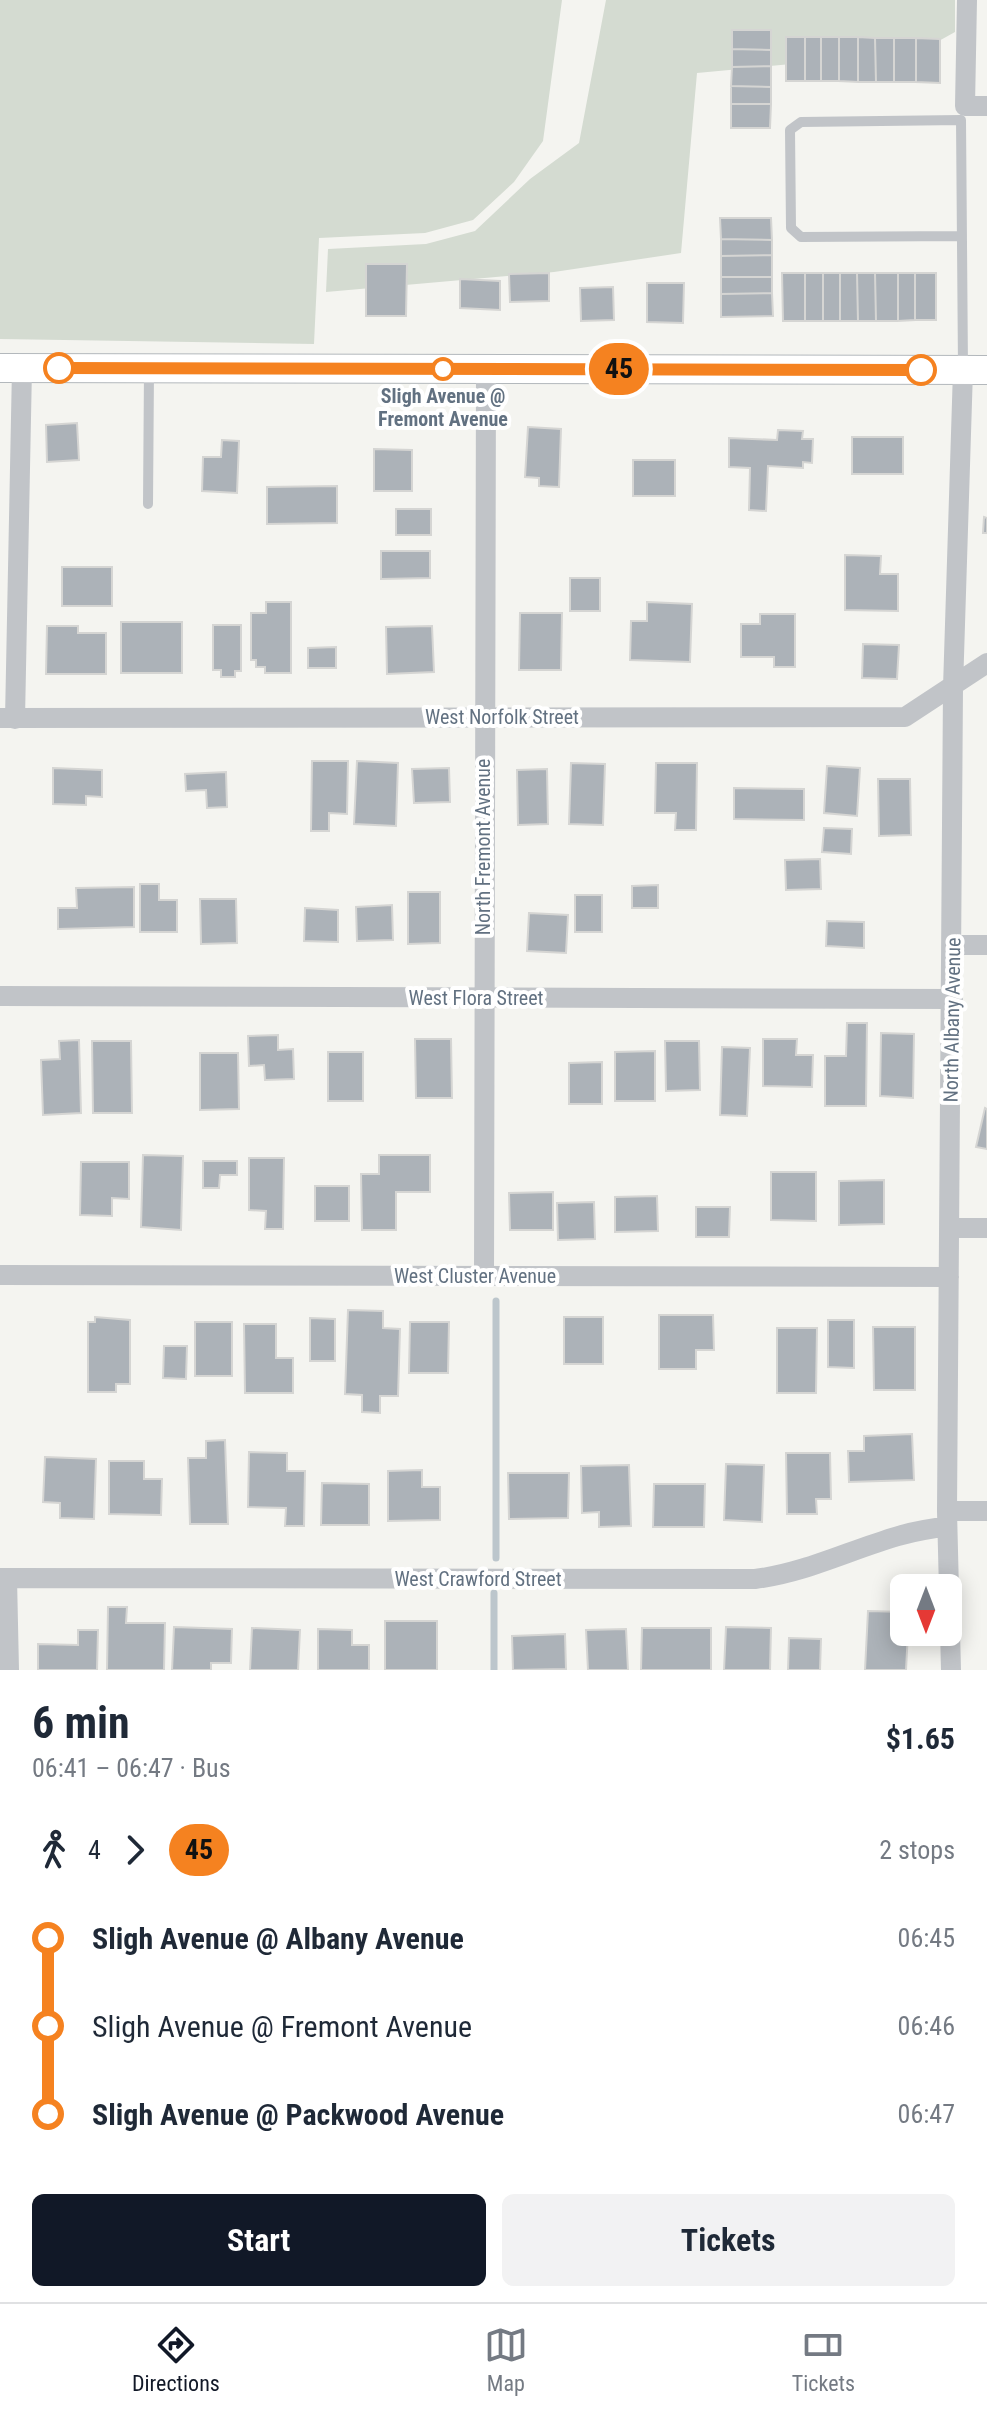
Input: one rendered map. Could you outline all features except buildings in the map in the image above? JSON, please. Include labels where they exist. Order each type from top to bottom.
[{"type":"main road","points":[[11,368],[975,370]]},
{"type":"street","points":[[967,0],[965,106],[987,106]]},
{"type":"street","points":[[8,718],[11,368]]},
{"type":"street","name":"North Fremont Avenue","points":[[484,1276],[486,369]]},
{"type":"street","name":"North Albany Avenue","points":[[951,1670],[947,1519],[953,688],[975,370]]},
{"type":"street","name":"West Norfolk Street","points":[[8,718],[905,717],[987,663]]},
{"type":"street","points":[[953,945],[987,945]]},
{"type":"street","name":"West Flora Street","points":[[0,996],[953,999]]},
{"type":"street","points":[[950,1228],[987,1228]]},
{"type":"street","name":"West Cluster Avenue","points":[[0,1275],[949,1277]]},
{"type":"street","name":"West Crawford Street","points":[[3,1578],[755,1579],[805,1571],[947,1519],[987,1511]]},
{"type":"street","points":[[3,1578],[9,1670]]},
{"type":"lane","points":[[962,236],[801,237],[791,228],[790,130],[801,122],[961,120],[962,236],[975,370]]},
{"type":"lane","points":[[148,504],[149,368]]},
{"type":"shaded area","points":[[0,0],[562,0],[543,141],[514,182],[473,220],[425,233],[319,238],[314,344],[0,339]]},
{"type":"shaded area","points":[[606,0],[955,0],[955,32],[919,52],[697,73],[681,253],[554,272],[326,292],[328,249],[426,244],[475,231],[530,179],[579,143]]},
{"type":"waterway","points":[[496,1301],[496,1558]]},
{"type":"waterway","points":[[494,1593],[494,1670]]},
{"type":"bus line","name":"45","points":[[59,368],[921,370]]},
{"type":"place","name":"Sligh Avenue @ Fremont Avenue","points":[[443,369]]}]
